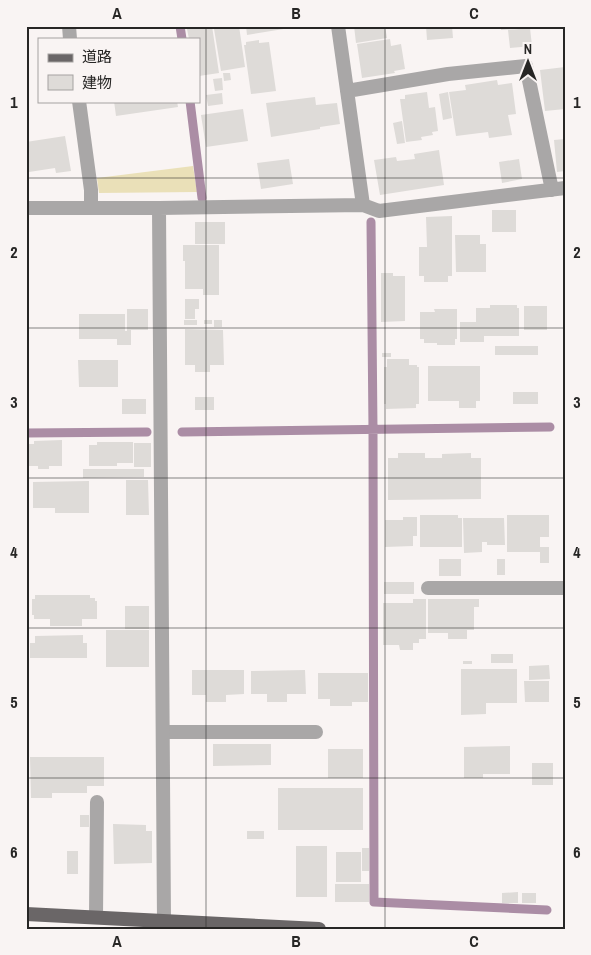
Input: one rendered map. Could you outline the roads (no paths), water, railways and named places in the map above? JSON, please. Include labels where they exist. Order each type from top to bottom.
[{"type":"main road","points":[[26,914],[319,929]]},
{"type":"street","points":[[338,26],[362,205]]},
{"type":"street","points":[[26,208],[362,205],[379,211],[559,189],[526,66],[448,74],[347,92]]},
{"type":"street","points":[[79,102],[91,190],[91,208]]},
{"type":"street","points":[[160,208],[164,921]]},
{"type":"street","points":[[428,588],[565,588]]},
{"type":"street","points":[[163,732],[316,732]]},
{"type":"street","points":[[96,917],[98,802]]},
{"type":"waterway","points":[[180,26],[182,38]]},
{"type":"waterway","points":[[190,102],[202,198]]},
{"type":"waterway","points":[[371,222],[374,902],[547,910]]},
{"type":"waterway","points":[[182,432],[550,427]]},
{"type":"waterway","points":[[26,433],[147,432]]}]
